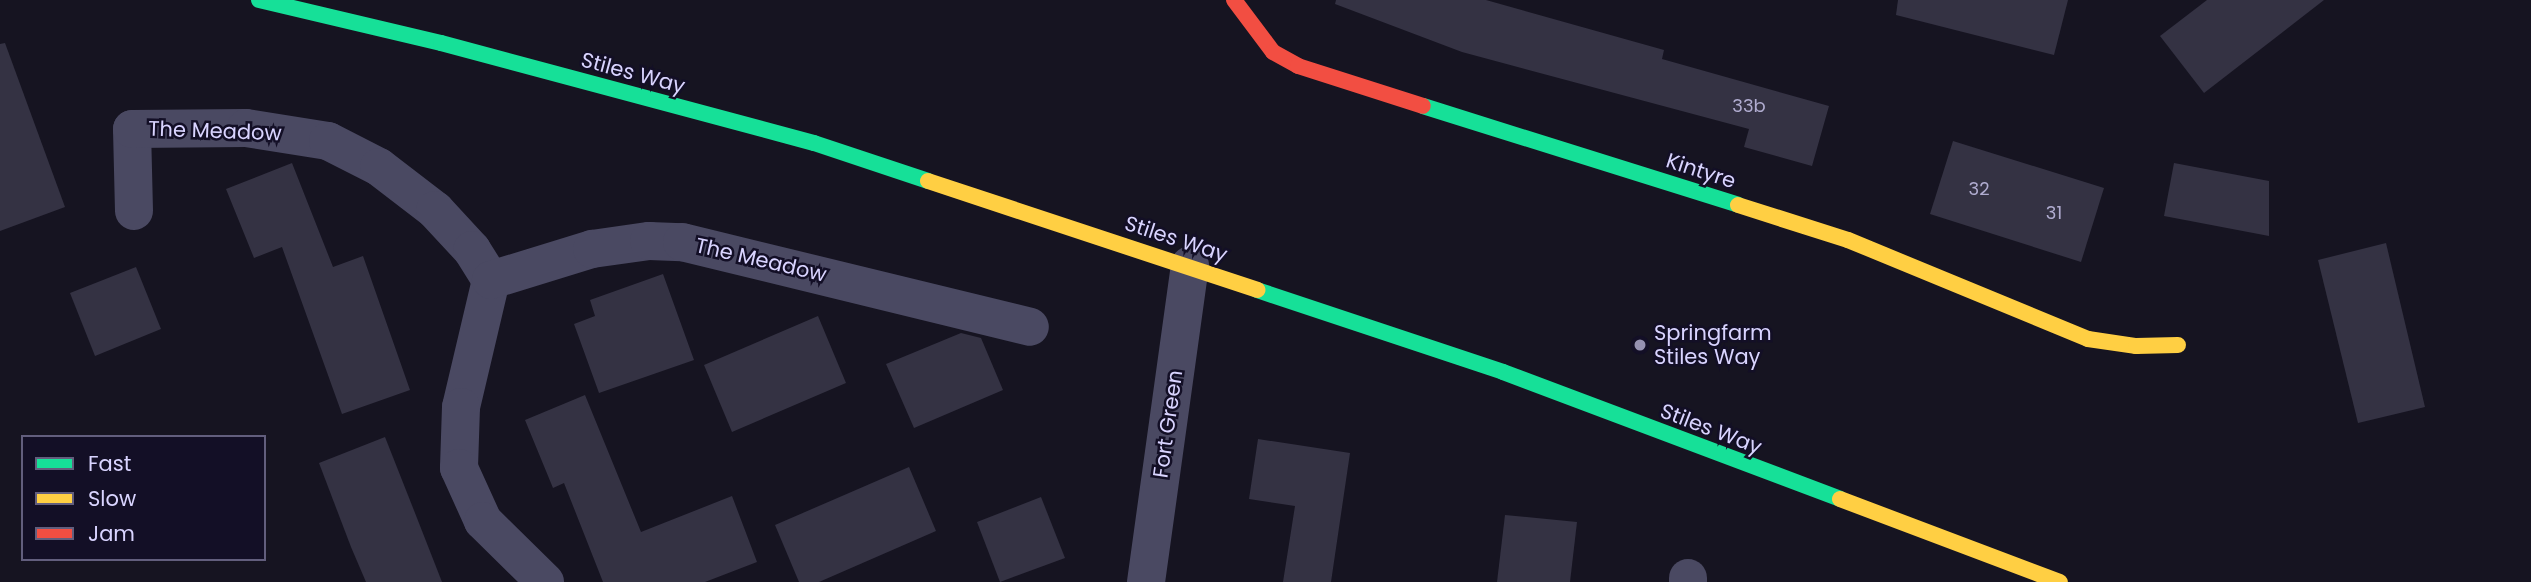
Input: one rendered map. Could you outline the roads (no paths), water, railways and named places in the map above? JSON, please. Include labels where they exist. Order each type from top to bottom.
[{"type":"main road","name":"Stiles Way","points":[[258,0],[441,43],[814,143],[1190,265],[1503,372],[2060,582]]},
{"type":"main road","name":"Kintyre","points":[[1234,0],[1273,52],[1298,66],[1847,240],[2088,339],[2136,346],[2178,345]]},
{"type":"street","name":"The Meadow","points":[[135,211],[132,129],[284,132],[328,141],[399,181],[450,226],[491,280],[592,249],[649,241],[682,242],[748,255],[1030,327]]},
{"type":"street","name":"Fort Green","points":[[1146,582],[1190,265]]},
{"type":"street","points":[[491,280],[461,407],[459,468],[483,521],[545,582]]},
{"type":"place","name":"Springfarm Stiles Way","points":[[1640,345]]}]
